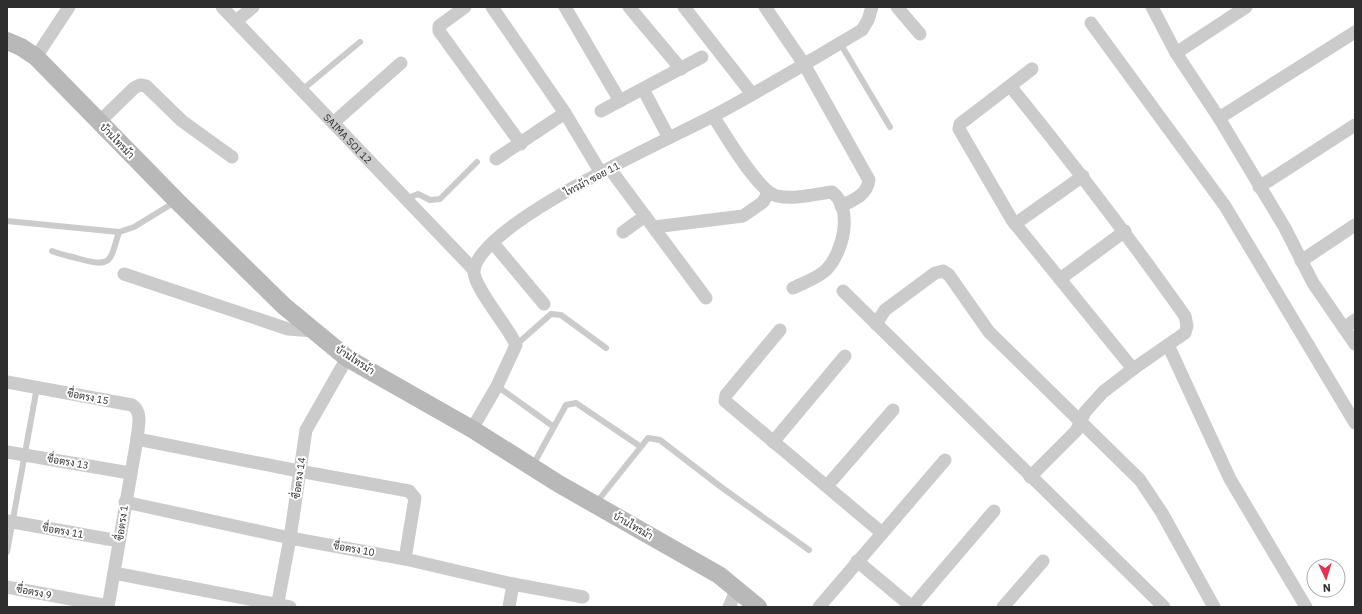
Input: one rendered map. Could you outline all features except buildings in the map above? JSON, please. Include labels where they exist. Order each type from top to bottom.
[{"type":"street","points":[[36,57],[69,7]]},
{"type":"street","name":"SAIMA SOI 12","points":[[222,7],[474,270]]},
{"type":"street","points":[[236,21],[253,7]]},
{"type":"street","points":[[465,7],[443,22],[439,26],[439,31],[521,144]]},
{"type":"street","points":[[492,7],[605,171],[654,227],[706,298]]},
{"type":"street","points":[[565,7],[620,101]]},
{"type":"street","points":[[628,7],[681,69]]},
{"type":"street","points":[[684,7],[752,94]]},
{"type":"street","points":[[765,7],[804,64],[869,180],[868,188],[859,197],[841,206]]},
{"type":"street","name":"ไทรม้า ซอย 11","points":[[474,270],[478,261],[493,243],[537,208],[605,171],[713,116],[862,30],[868,20],[872,7]]},
{"type":"street","points":[[1152,7],[1176,53],[1219,118],[1259,187],[1285,228],[1313,283],[1350,324],[1355,344]]},
{"type":"street","points":[[1176,53],[1246,7]]},
{"type":"street","points":[[903,9],[920,34]]},
{"type":"street","points":[[1091,23],[1225,206],[1355,423]]},
{"type":"street","points":[[1219,118],[1355,32]]},
{"type":"street","name":"บ้านไทรม้า","points":[[7,41],[21,47],[36,57],[177,201],[284,306],[347,358],[472,429],[595,504],[719,575],[758,607]]},
{"type":"street","points":[[601,111],[702,57]]},
{"type":"street","points":[[333,122],[401,63]]},
{"type":"street","points":[[1032,69],[960,124],[959,129],[1016,224],[1133,369]]},
{"type":"street","points":[[99,122],[134,88],[140,85],[146,86],[193,130],[232,157]]},
{"type":"street","points":[[1010,86],[1083,176],[1125,231],[1185,316],[1187,326],[1185,333],[1103,392],[1085,412],[1076,431],[1030,477]]},
{"type":"street","points":[[643,89],[669,138]]},
{"type":"street","points":[[496,159],[566,114]]},
{"type":"street","points":[[713,116],[746,165],[768,193],[778,197],[832,192],[838,197],[841,206],[843,240],[833,263],[824,272],[793,288]]},
{"type":"street","points":[[1259,187],[1355,125]]},
{"type":"street","points":[[1016,224],[1083,176]]},
{"type":"street","points":[[654,227],[743,216],[763,202],[768,193]]},
{"type":"street","points":[[623,232],[645,216]]},
{"type":"street","points":[[1301,261],[1355,225]]},
{"type":"street","points":[[1060,279],[1125,231]]},
{"type":"street","points":[[493,243],[544,304]]},
{"type":"street","points":[[472,429],[497,386],[516,345],[512,334],[481,292],[475,279],[474,270]]},
{"type":"street","points":[[876,324],[885,310],[935,273],[943,271],[949,275],[989,332],[1081,420],[1140,480],[1162,514],[1214,607]]},
{"type":"street","points":[[124,274],[288,329],[314,331]]},
{"type":"street","points":[[843,291],[1030,477],[1164,607]]},
{"type":"street","points":[[780,330],[724,397],[725,401],[882,533]]},
{"type":"street","points":[[1168,345],[1230,479],[1306,607]]},
{"type":"street","points":[[773,442],[845,356]]},
{"type":"street","name":"ซื่อตรง 14","points":[[281,606],[306,430],[347,358]]},
{"type":"street","name":"ซื่อตรง 15","points":[[7,382],[132,405],[137,408],[139,413],[137,439]]},
{"type":"street","points":[[827,486],[893,410]]},
{"type":"street","points":[[137,439],[409,491],[415,498],[405,559]]},
{"type":"street","name":"ซื่อตรง 1","points":[[108,607],[137,439]]},
{"type":"street","name":"ซื่อตรง 13","points":[[7,452],[130,473]]},
{"type":"street","points":[[819,607],[945,460]]},
{"type":"street","name":"ซื่อตรง 10","points":[[125,502],[290,538],[405,559],[513,584],[583,597]]},
{"type":"street","points":[[857,562],[912,607],[994,511]]},
{"type":"street","name":"ซื่อตรง 11","points":[[9,521],[119,541]]},
{"type":"street","points":[[1003,607],[1043,562]]},
{"type":"street","points":[[114,573],[281,606]]},
{"type":"street","points":[[510,607],[513,584]]},
{"type":"street","name":"ซื่อตรง 9","points":[[7,587],[108,607]]},
{"type":"street","points":[[729,607],[737,589]]},
{"type":"lane","points":[[302,90],[360,42]]},
{"type":"lane","points":[[840,43],[890,127]]},
{"type":"lane","points":[[406,199],[418,194],[430,200],[440,199],[477,162]]},
{"type":"lane","points":[[7,221],[119,232],[134,227],[177,201]]},
{"type":"lane","points":[[52,252],[98,264],[106,262],[111,256],[119,232]]},
{"type":"lane","points":[[516,345],[551,314],[556,314],[561,315],[606,348]]},
{"type":"lane","points":[[497,386],[554,427]]},
{"type":"lane","points":[[7,552],[9,521],[37,387]]},
{"type":"lane","points":[[533,466],[566,405],[576,403],[640,447]]},
{"type":"lane","points":[[595,504],[648,438],[660,440],[721,487],[809,550]]}]
